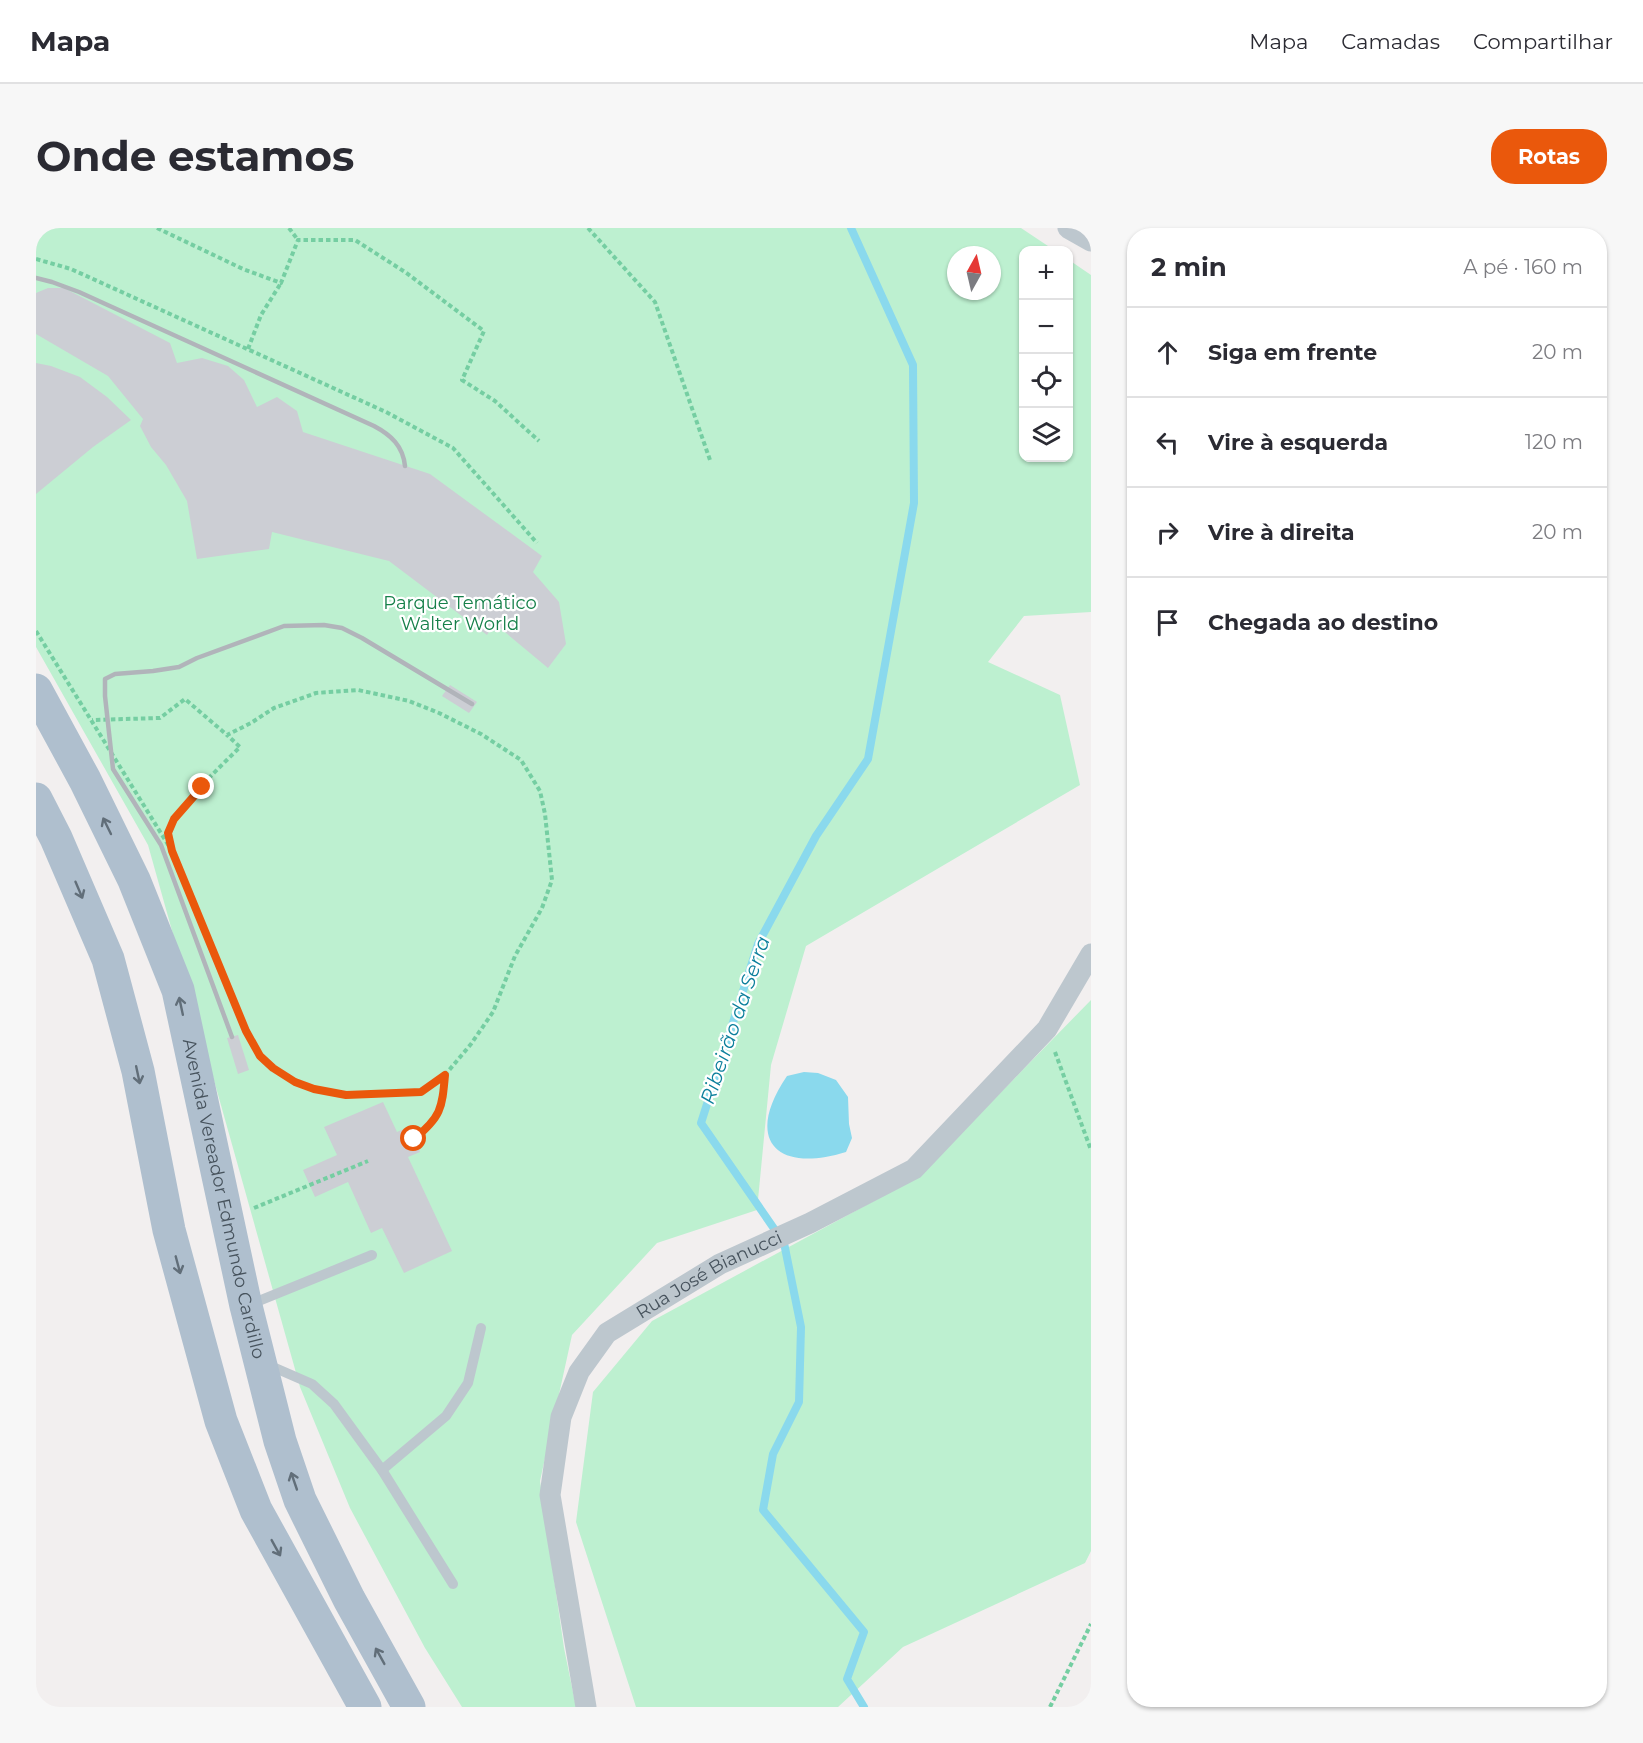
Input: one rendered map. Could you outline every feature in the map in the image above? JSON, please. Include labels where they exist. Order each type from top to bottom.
[{"type":"main road","name":"Avenida Vereador Edmundo Cardillo","points":[[36,690],[85,780],[134,880],[178,990],[246,1306],[280,1441],[300,1500],[349,1599],[408,1707]]},
{"type":"main road","points":[[36,799],[56,838],[108,959],[138,1071],[169,1230],[221,1421],[256,1510],[365,1707]]},
{"type":"street","points":[[1068,228],[1091,241]]},
{"type":"street","name":"Rua José Bianucci","points":[[586,1707],[550,1495],[561,1417],[579,1372],[607,1333],[720,1264],[810,1223],[914,1169],[1047,1029],[1091,954]]},
{"type":"lane","points":[[246,1306],[372,1255]]},
{"type":"lane","points":[[382,1470],[446,1416],[468,1383],[481,1328]]},
{"type":"lane","points":[[260,1361],[312,1384],[334,1404],[382,1470],[453,1584]]},
{"type":"path","points":[[158,228],[243,269],[281,283]]},
{"type":"path","points":[[289,228],[297,240]]},
{"type":"path","points":[[588,228],[655,302],[710,459]]},
{"type":"path","points":[[248,349],[261,315],[281,283],[297,240]]},
{"type":"path","points":[[297,240],[355,240],[405,272],[484,331],[462,380],[495,401],[539,441]]},
{"type":"path","points":[[36,259],[71,269],[248,349],[386,412],[453,448],[537,543]]},
{"type":"path","points":[[172,851],[168,833],[174,819],[240,747],[185,699],[160,718],[92,720],[172,851],[246,1031],[260,1056],[273,1068],[295,1082],[314,1089],[346,1095],[421,1092],[445,1075],[471,1044],[493,1012],[515,957],[542,908],[552,880],[546,814],[540,791],[521,760],[481,734],[439,713],[408,701],[358,690],[316,693],[274,708],[227,735]]},
{"type":"path","points":[[1047,1029],[1091,1150]]},
{"type":"path","points":[[414,1139],[432,1124],[443,1104],[445,1075]]},
{"type":"path","points":[[226,1216],[252,1209],[368,1161]]},
{"type":"path","points":[[1050,1707],[1091,1624]]},
{"type":"green space","name":"Parque Temático Walter World","points":[[36,228],[1021,228],[1048,246],[1019,246],[1019,462],[1073,462],[1073,263],[1091,275],[1091,612],[1024,616],[988,662],[1060,695],[1080,785],[806,946],[771,1065],[757,1210],[657,1243],[572,1335],[540,1481],[564,1648],[576,1707],[462,1707],[425,1648],[350,1508],[300,1387],[148,845],[36,647]]},
{"type":"green space","points":[[1091,1000],[1091,1551],[1085,1563],[903,1647],[838,1707],[636,1707],[576,1522],[593,1392],[652,1321],[918,1177]]},
{"type":"water","points":[[804,1072],[818,1073],[836,1080],[848,1097],[852,1138],[846,1152],[821,1158],[801,1158],[785,1154],[774,1146],[768,1134],[768,1118],[774,1098],[787,1076]]},
{"type":"building","points":[[48,288],[64,288],[170,343],[177,363],[202,358],[228,366],[244,380],[257,407],[277,397],[297,411],[303,432],[430,474],[542,556],[533,572],[559,602],[566,644],[548,668],[494,623],[487,635],[389,561],[272,532],[269,549],[197,559],[187,501],[166,465],[151,447],[140,426],[143,419],[108,376],[36,334],[36,293]]},
{"type":"building","points":[[36,363],[80,377],[107,397],[131,420],[93,447],[36,494]]},
{"type":"building","points":[[450,685],[477,702],[469,713],[442,696]]},
{"type":"building","points":[[238,1035],[249,1070],[238,1074],[227,1038]]},
{"type":"building","points":[[383,1102],[397,1132],[408,1127],[420,1152],[408,1157],[452,1251],[404,1273],[382,1228],[371,1233],[348,1182],[315,1197],[303,1170],[337,1155],[324,1127]]},
{"type":"waterway","name":"Ribeirão da Serra","points":[[851,228],[913,365],[914,503],[868,759],[816,836],[758,944],[701,1123],[784,1243],[801,1327],[799,1402],[773,1454],[763,1510],[864,1632],[847,1679],[864,1707]]},
{"type":"railway","points":[[36,278],[79,292],[374,426],[386,433],[399,447],[405,466]]},
{"type":"railway","points":[[232,1037],[161,845],[113,769],[105,679],[115,674],[179,667],[197,658],[284,626],[324,625],[342,628],[362,638],[472,704]]},
{"type":"route","points":[[202,787],[174,819],[168,833],[172,851],[246,1031],[260,1056],[273,1068],[295,1082],[314,1089],[346,1095],[421,1092],[445,1075],[443,1104],[432,1124],[414,1139]]}]
